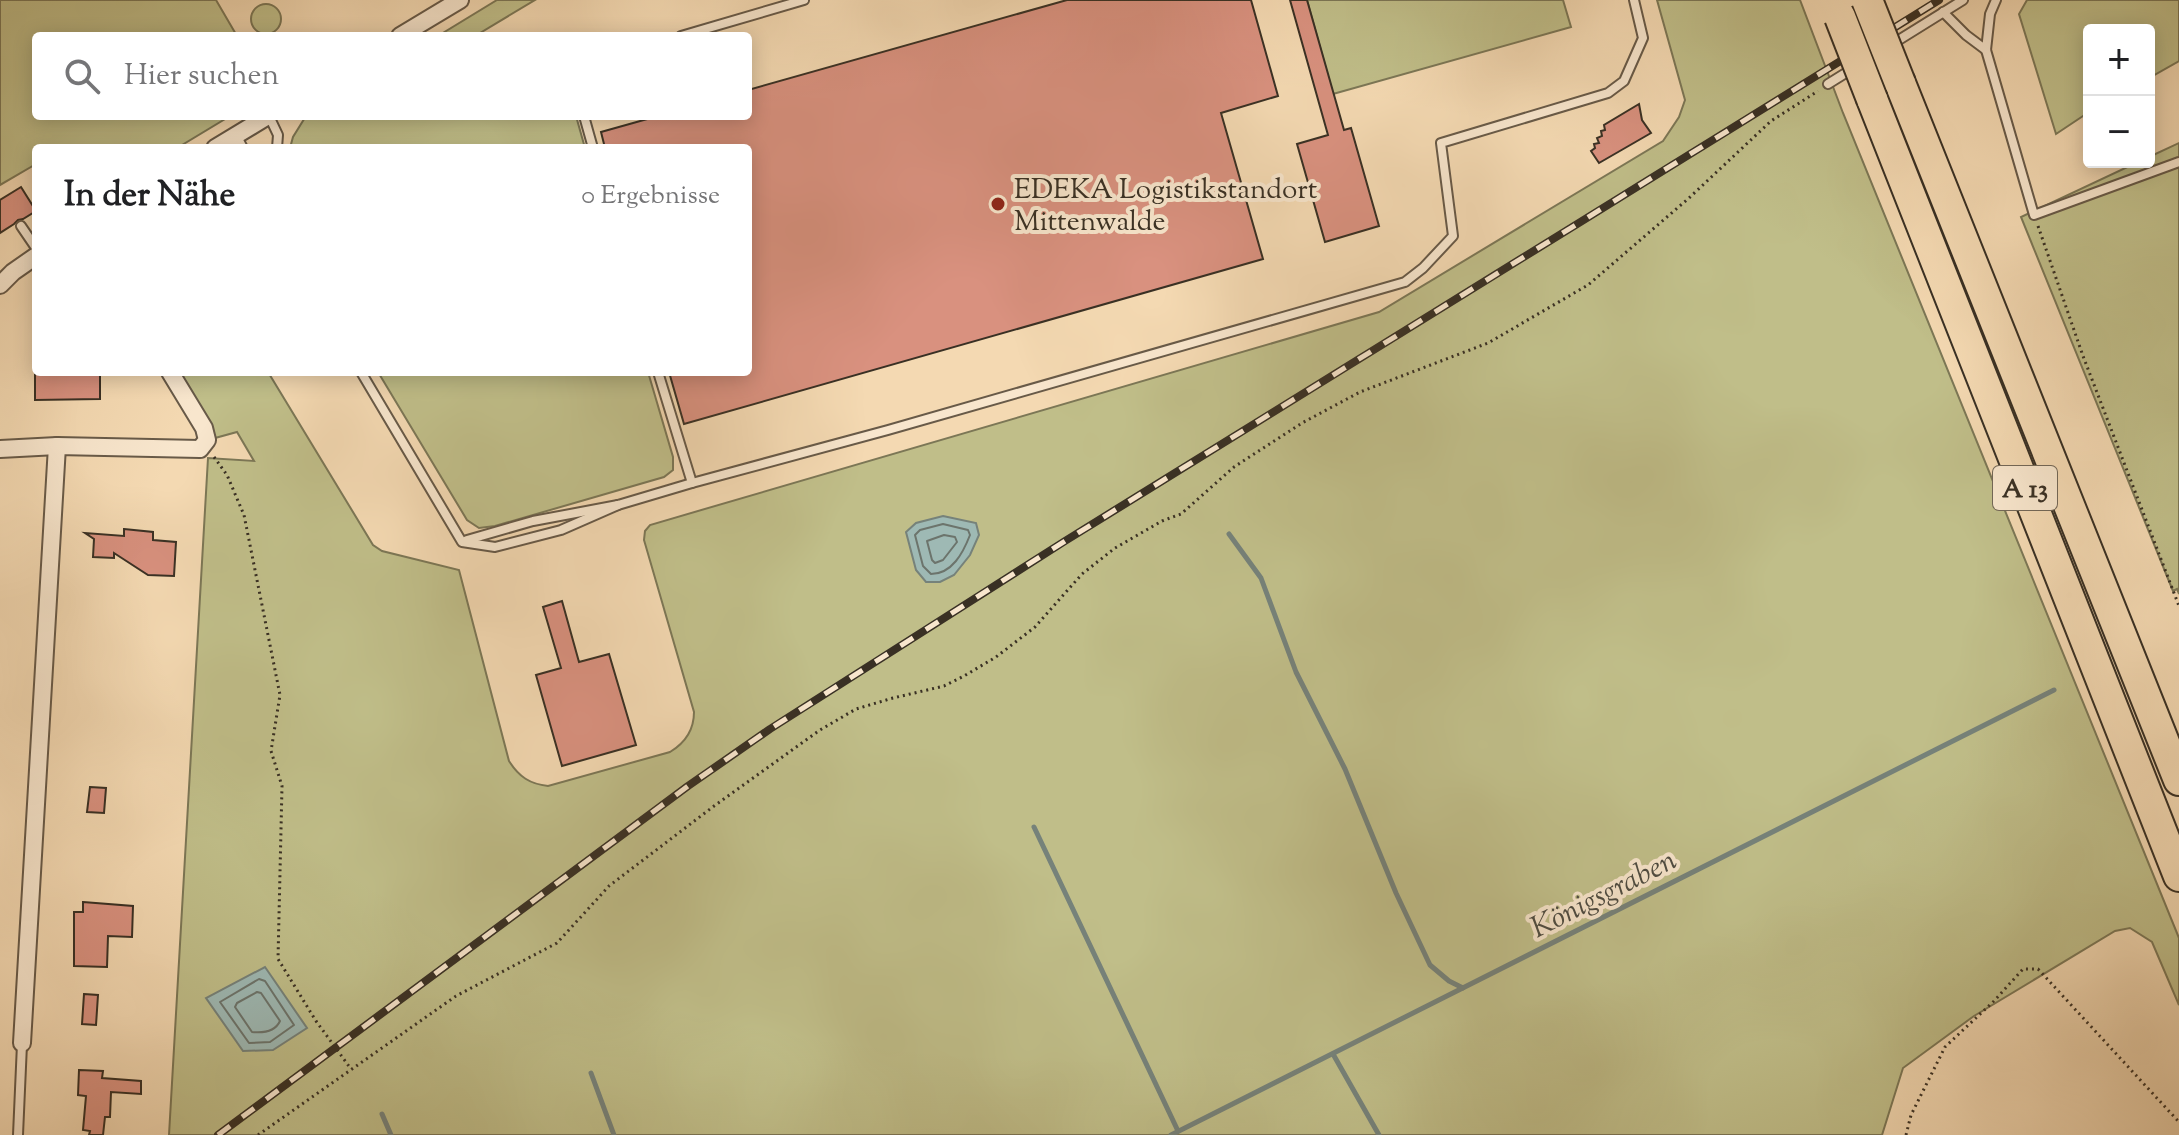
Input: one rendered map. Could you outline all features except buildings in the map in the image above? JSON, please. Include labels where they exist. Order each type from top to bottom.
[{"type":"highway","name":"A 13","points":[[1867,0],[2179,780]]},
{"type":"highway","name":"A 13","points":[[1836,8],[2179,876]]},
{"type":"street","points":[[407,32],[460,0]]},
{"type":"street","points":[[240,142],[264,120]]},
{"type":"street","points":[[0,285],[32,259]]},
{"type":"street","points":[[0,449],[202,446],[207,440],[204,428],[172,376]]},
{"type":"street","points":[[22,1043],[57,446]]},
{"type":"lane","points":[[695,32],[804,0]]},
{"type":"lane","points":[[462,542],[533,521],[618,505],[1405,282],[1453,236],[1441,143],[1608,93],[1624,81],[1643,38],[1634,0]]},
{"type":"lane","points":[[1828,84],[1963,0]]},
{"type":"lane","points":[[1996,0],[1990,14],[1986,50],[2034,215],[2179,162]]},
{"type":"lane","points":[[1943,12],[1986,50]]},
{"type":"lane","points":[[270,120],[278,135],[277,144]]},
{"type":"lane","points":[[585,120],[592,144]]},
{"type":"lane","points":[[21,226],[32,242]]},
{"type":"lane","points":[[363,376],[462,542]]},
{"type":"lane","points":[[659,376],[692,483]]},
{"type":"lane","points":[[462,542],[495,547],[561,530],[618,505]]},
{"type":"lane","points":[[18,1135],[22,1043]]},
{"type":"path","points":[[258,1135],[456,996],[557,943],[609,886],[820,730],[856,709],[944,686],[996,657],[1035,627],[1082,574],[1115,548],[1162,521],[1181,514],[1234,467],[1302,423],[1360,392],[1488,343],[1588,285],[1689,198],[1771,121],[1828,84]]},
{"type":"path","points":[[2034,215],[2083,356],[2179,606]]},
{"type":"path","points":[[202,446],[227,475],[244,515],[280,695],[271,751],[282,786],[278,959],[316,1021],[351,1069]]},
{"type":"path","points":[[1906,1135],[1911,1115],[1945,1047],[2023,969],[2038,969],[2179,1122]]},
{"type":"shaded area","points":[[0,0],[216,0],[235,32],[32,32],[32,120],[223,120],[184,144],[32,144],[32,166],[0,185]]},
{"type":"shaded area","points":[[497,0],[535,0],[482,32],[445,32]]},
{"type":"shaded area","points":[[1307,0],[1563,0],[1571,27],[1333,94]]},
{"type":"shaded area","points":[[1657,0],[1800,0],[1843,113],[2179,938],[2179,1005],[2152,942],[2130,928],[2115,931],[1974,1016],[1903,1068],[1882,1135],[169,1135],[208,458],[254,461],[237,432],[215,438],[179,376],[270,376],[373,545],[382,551],[459,570],[509,761],[526,779],[548,786],[670,752],[690,730],[694,712],[644,540],[645,531],[650,525],[1379,312],[1663,141],[1679,117],[1685,100]]},
{"type":"shaded area","points":[[2027,0],[2179,0],[2179,61],[2155,75],[2155,24],[2083,24],[2083,116],[2056,134],[2019,14]]},
{"type":"shaded area","points":[[260,5],[272,5],[280,13],[280,25],[274,32],[258,32],[252,25],[252,13]]},
{"type":"shaded area","points":[[304,120],[577,120],[584,144],[291,144]]},
{"type":"shaded area","points":[[2179,143],[2179,594],[2177,589],[2173,591],[2021,217],[2125,168],[2155,168],[2155,154]]},
{"type":"shaded area","points":[[380,376],[649,376],[673,457],[673,470],[664,477],[495,526],[479,528],[467,520]]},
{"type":"water","points":[[943,516],[976,523],[979,535],[970,555],[954,575],[940,582],[926,582],[916,570],[906,532],[916,523]]},
{"type":"water","points":[[265,967],[307,1028],[273,1050],[243,1051],[206,998]]},
{"type":"waterway","points":[[1229,534],[1261,578],[1296,672],[1345,769],[1396,893],[1430,965],[1463,988]]},
{"type":"waterway","name":"Königsgraben","points":[[1171,1135],[2054,690]]},
{"type":"waterway","points":[[1034,827],[1178,1131]]},
{"type":"waterway","points":[[1333,1054],[1379,1135]]},
{"type":"waterway","points":[[591,1073],[614,1135]]},
{"type":"waterway","points":[[382,1114],[391,1135]]},
{"type":"railway","points":[[218,1135],[688,786],[770,729],[1065,541],[1939,0]]},
{"type":"place","name":"EDEKA Logistikstandort Mittenwalde","points":[[998,204]]}]
